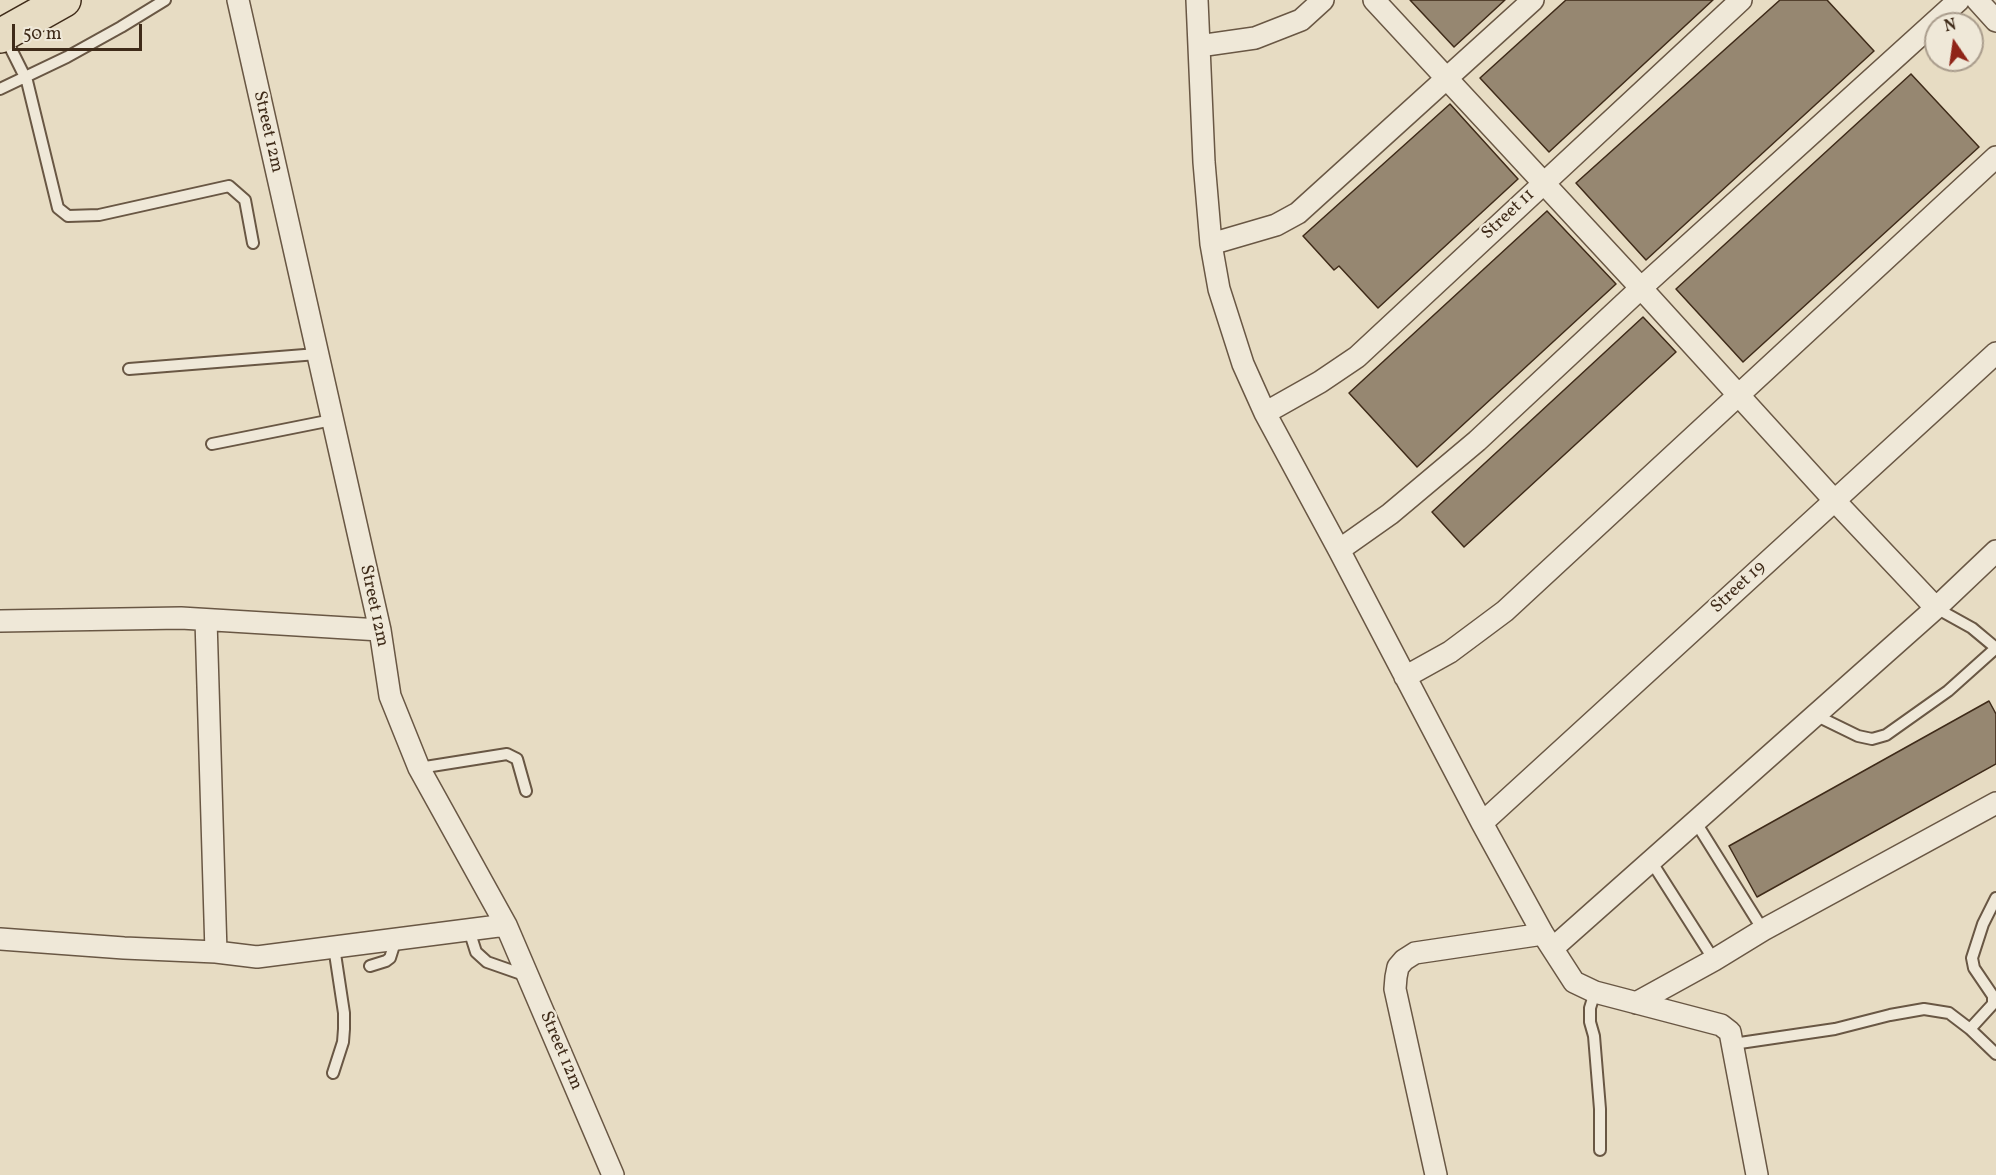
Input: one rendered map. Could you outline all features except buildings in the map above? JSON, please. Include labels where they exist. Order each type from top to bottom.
[{"type":"highway","points":[[2,35],[64,0]]},
{"type":"street","name":"Street 12m","points":[[238,0],[380,630],[390,696],[419,768],[506,925],[613,1175]]},
{"type":"street","points":[[1197,0],[1204,162],[1211,244],[1223,300],[1243,364],[1265,413],[1482,823],[1548,941],[1574,982],[1595,992],[1721,1025],[1730,1032],[1757,1175]]},
{"type":"street","points":[[1199,46],[1255,38],[1301,20],[1323,0]]},
{"type":"street","points":[[1374,0],[1641,288],[1834,501],[1936,608]]},
{"type":"street","points":[[1211,244],[1276,225],[1298,213],[1533,0]]},
{"type":"street","name":"Street 11","points":[[1265,413],[1320,382],[1356,357],[1741,0]]},
{"type":"street","points":[[1339,550],[1390,514],[1477,441],[1641,288],[1959,0]]},
{"type":"street","points":[[1977,0],[1996,21]]},
{"type":"street","points":[[1405,677],[1450,652],[1505,611],[1996,157]]},
{"type":"street","name":"Street 19","points":[[1482,823],[1996,353]]},
{"type":"street","points":[[1436,1175],[1395,990],[1398,967],[1404,960],[1415,953],[1548,941],[1651,861],[1992,559]]},
{"type":"street","points":[[0,621],[182,618],[380,630]]},
{"type":"street","points":[[206,620],[216,952]]},
{"type":"street","points":[[1636,1003],[1763,930],[1996,803]]},
{"type":"street","points":[[0,939],[216,952],[257,957],[506,925]]},
{"type":"lane","points":[[0,89],[121,27],[165,0]]},
{"type":"lane","points":[[2,35],[26,77],[58,208],[68,216],[99,215],[229,186],[244,200],[253,243]]},
{"type":"lane","points":[[129,369],[317,354]]},
{"type":"lane","points":[[212,444],[332,420]]},
{"type":"lane","points":[[1815,715],[1858,736],[1872,739],[1886,735],[1948,691],[1996,648],[1972,628],[1936,608]]},
{"type":"lane","points":[[419,768],[507,754],[517,759],[526,791]]},
{"type":"lane","points":[[1695,821],[1763,930]]},
{"type":"lane","points":[[1651,861],[1714,960]]},
{"type":"lane","points":[[1970,1029],[1993,1004],[1993,996],[1974,968],[1972,958],[1983,924],[1996,898]]},
{"type":"lane","points":[[470,930],[476,952],[487,962],[528,976]]},
{"type":"lane","points":[[370,966],[390,958],[396,939]]},
{"type":"lane","points":[[333,1074],[342,1042],[344,1021],[334,947]]},
{"type":"lane","points":[[1595,992],[1590,1008],[1590,1022],[1594,1036],[1600,1109],[1600,1150]]},
{"type":"lane","points":[[1733,1044],[1835,1029],[1924,1009],[1949,1013],[1996,1054]]}]
